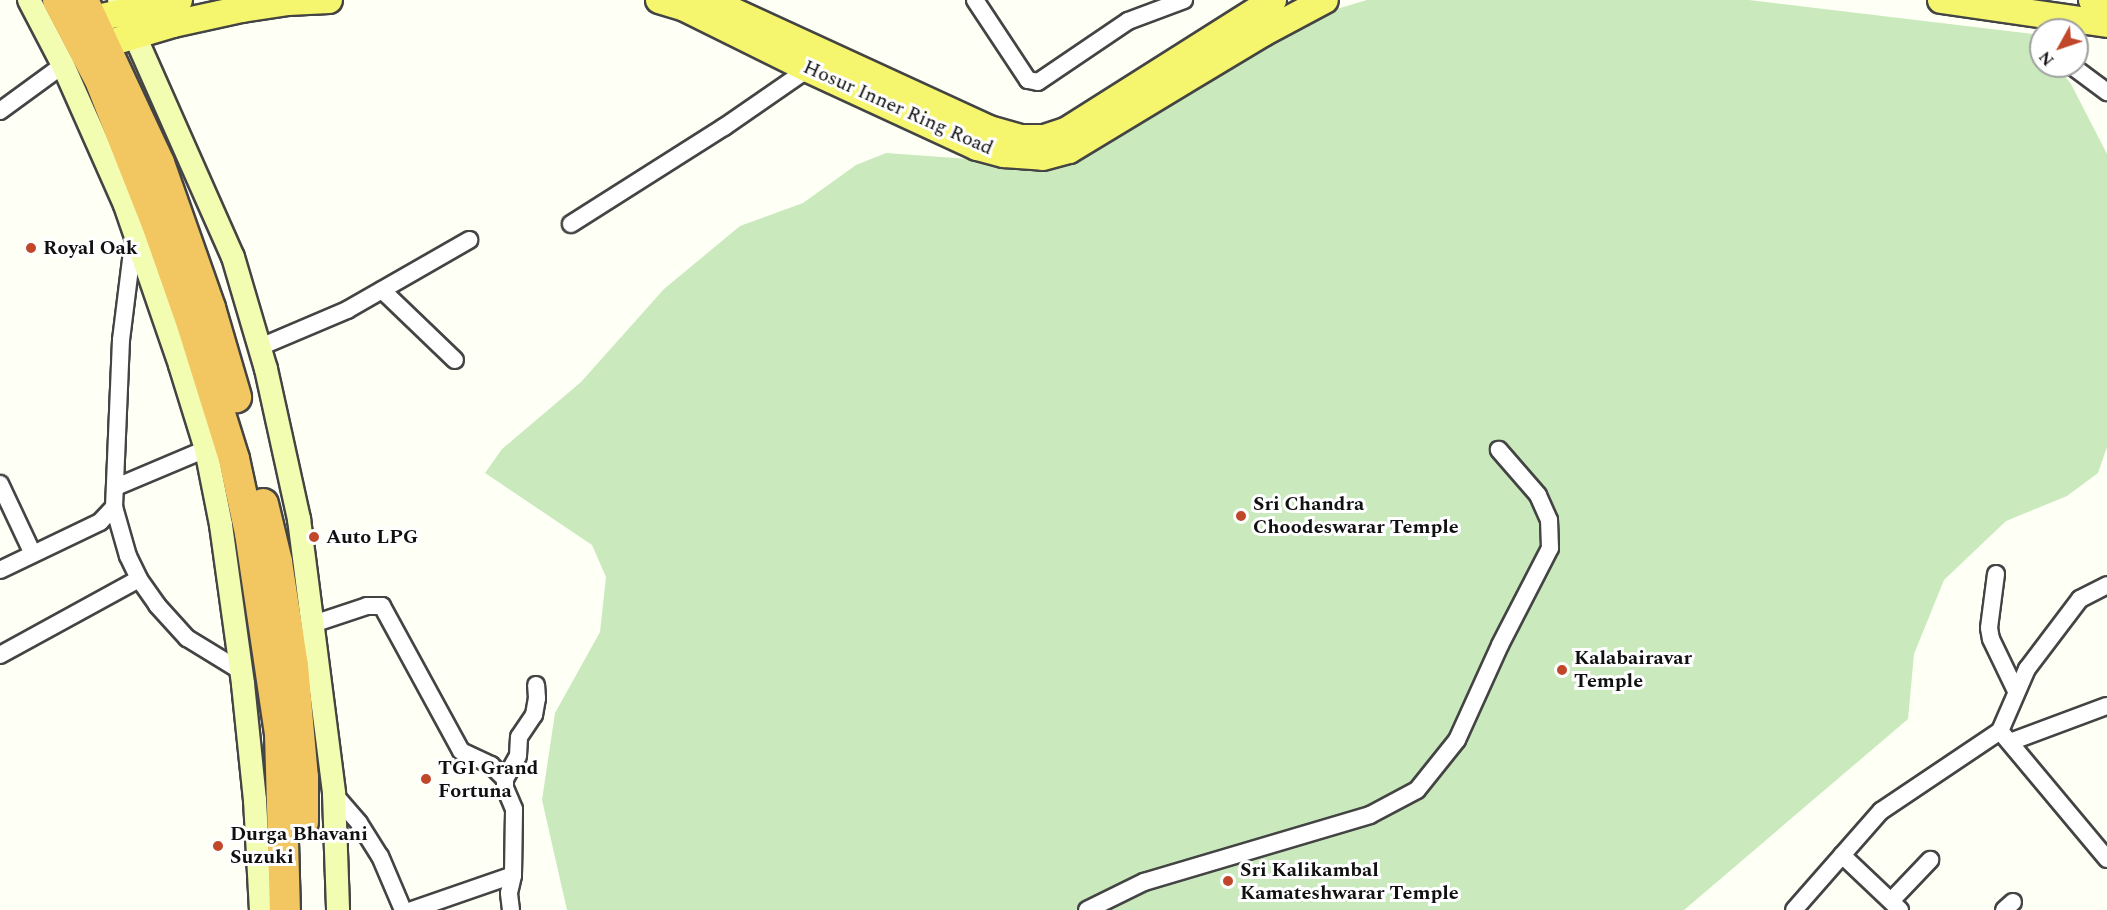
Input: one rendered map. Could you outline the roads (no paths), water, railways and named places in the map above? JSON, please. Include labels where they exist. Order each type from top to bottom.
[{"type":"highway","points":[[58,0],[100,80],[157,224],[192,324],[234,459],[250,533],[280,734],[285,910]]},
{"type":"highway","points":[[94,21],[159,164],[210,308],[251,451],[277,562],[292,666],[303,777],[303,910]]},
{"type":"main road","points":[[94,21],[122,6],[180,0]]},
{"type":"main road","points":[[94,21],[136,36],[173,24],[242,9],[288,2],[329,0]]},
{"type":"main road","name":"Hosur Inner Ring Road","points":[[659,0],[685,8],[808,69],[977,147],[1004,154],[1043,158],[1069,150],[1263,33],[1325,0]]},
{"type":"main road","name":"Hosur Inner Ring Road","points":[[709,0],[989,129],[1021,138],[1044,138],[1066,131],[1274,0]]},
{"type":"main road","points":[[1941,0],[2030,18]]},
{"type":"main road","points":[[2092,0],[2107,2]]},
{"type":"main road","points":[[2089,24],[2107,24]]},
{"type":"street","points":[[29,0],[63,64],[134,231],[206,449],[221,525],[241,671],[255,800],[261,910]]},
{"type":"street","points":[[975,0],[1028,80],[1038,82],[1128,21],[1184,0]]},
{"type":"street","points":[[122,6],[233,257],[260,346],[299,519],[334,794],[338,910]]},
{"type":"street","points":[[0,111],[63,64]]},
{"type":"street","points":[[571,224],[724,127],[808,69]]},
{"type":"street","points":[[2088,78],[2107,92]]},
{"type":"street","points":[[134,231],[121,340],[114,507],[121,537],[139,579],[157,605],[187,638],[241,671]]},
{"type":"street","points":[[260,346],[347,310],[469,240]]},
{"type":"street","points":[[382,290],[455,360]]},
{"type":"street","points":[[116,487],[206,449]]},
{"type":"street","points":[[1087,910],[1144,882],[1370,815],[1417,790],[1457,740],[1500,645],[1550,548],[1549,520],[1538,495],[1499,450]]},
{"type":"street","points":[[0,484],[33,554]]},
{"type":"street","points":[[0,570],[100,522],[114,507]]},
{"type":"street","points":[[1996,574],[1989,628],[1991,639],[2016,691]]},
{"type":"street","points":[[0,656],[139,579]]},
{"type":"street","points":[[2005,736],[2016,691],[2027,669],[2080,599],[2107,585]]},
{"type":"street","points":[[313,624],[367,606],[382,606],[461,751],[491,765],[506,779]]},
{"type":"street","points":[[511,910],[509,893],[513,875],[514,808],[505,788],[506,779],[518,756],[519,737],[534,715],[537,698],[536,685]]},
{"type":"street","points":[[1794,910],[1881,811],[2005,736],[2107,706]]},
{"type":"street","points":[[2005,736],[2107,859]]},
{"type":"street","points":[[334,794],[359,823],[380,856],[403,910]]},
{"type":"street","points":[[1842,855],[1895,906],[1930,860]]},
{"type":"street","points":[[412,910],[513,875]]},
{"type":"place","name":"Royal Oak","points":[[31,248]]},
{"type":"place","name":"Sri Chandra Choodeswarar Temple","points":[[1241,516]]},
{"type":"place","name":"Auto LPG","points":[[314,537]]},
{"type":"place","name":"Kalabairavar Temple","points":[[1562,670]]},
{"type":"place","name":"TGI Grand Fortuna","points":[[426,779]]},
{"type":"place","name":"Durga Bhavani Suzuki","points":[[218,846]]},
{"type":"place","name":"Sri Kalikambal Kamateshwarar Temple","points":[[1228,881]]}]
